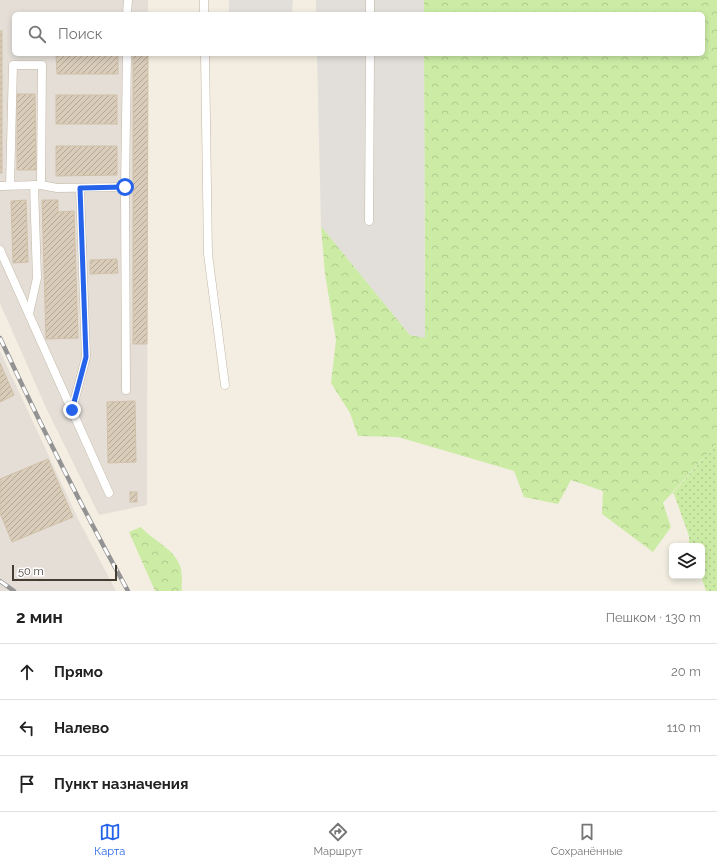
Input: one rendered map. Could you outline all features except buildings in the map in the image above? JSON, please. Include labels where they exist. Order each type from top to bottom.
[{"type":"lane","points":[[128,0],[128,12]]},
{"type":"lane","points":[[204,0],[204,12]]},
{"type":"lane","points":[[370,0],[370,12]]},
{"type":"lane","points":[[126,390],[125,187],[127,56]]},
{"type":"lane","points":[[205,56],[208,254],[225,385]]},
{"type":"lane","points":[[369,221],[370,56]]},
{"type":"lane","points":[[10,185],[13,65],[42,65],[37,185],[37,278],[29,314]]},
{"type":"lane","points":[[0,186],[37,185],[57,188],[125,187]]},
{"type":"lane","points":[[72,410],[86,357],[80,188]]},
{"type":"lane","points":[[0,250],[109,493]]},
{"type":"shaded area","points":[[0,0],[148,0],[148,12],[12,12],[12,56],[148,56],[147,505],[99,515],[47,410],[0,303]]},
{"type":"shaded area","points":[[229,0],[293,0],[292,12],[229,12]]},
{"type":"shaded area","points":[[316,0],[424,0],[424,12],[316,12]]},
{"type":"shaded area","points":[[317,56],[424,56],[425,338],[410,335],[321,226]]},
{"type":"shaded area","points":[[0,351],[78,519],[116,591],[0,591]]},
{"type":"green space","points":[[424,0],[717,0],[717,443],[663,503],[671,527],[653,552],[602,514],[603,491],[571,480],[558,504],[524,497],[514,471],[398,437],[358,436],[350,413],[331,383],[336,340],[325,274],[321,226],[410,335],[425,337],[424,56],[705,56],[705,12],[424,12]]},
{"type":"green space","points":[[717,443],[717,591],[706,591],[702,579],[705,579],[705,543],[689,543],[689,536],[674,494],[672,494]]},
{"type":"green space","points":[[141,527],[168,549],[177,560],[181,572],[182,591],[155,591],[129,532]]},
{"type":"railway","points":[[0,338],[62,466],[128,591]]},
{"type":"railway","points":[[0,581],[14,591]]},
{"type":"route","points":[[72,410],[86,357],[80,188],[125,187]]}]
